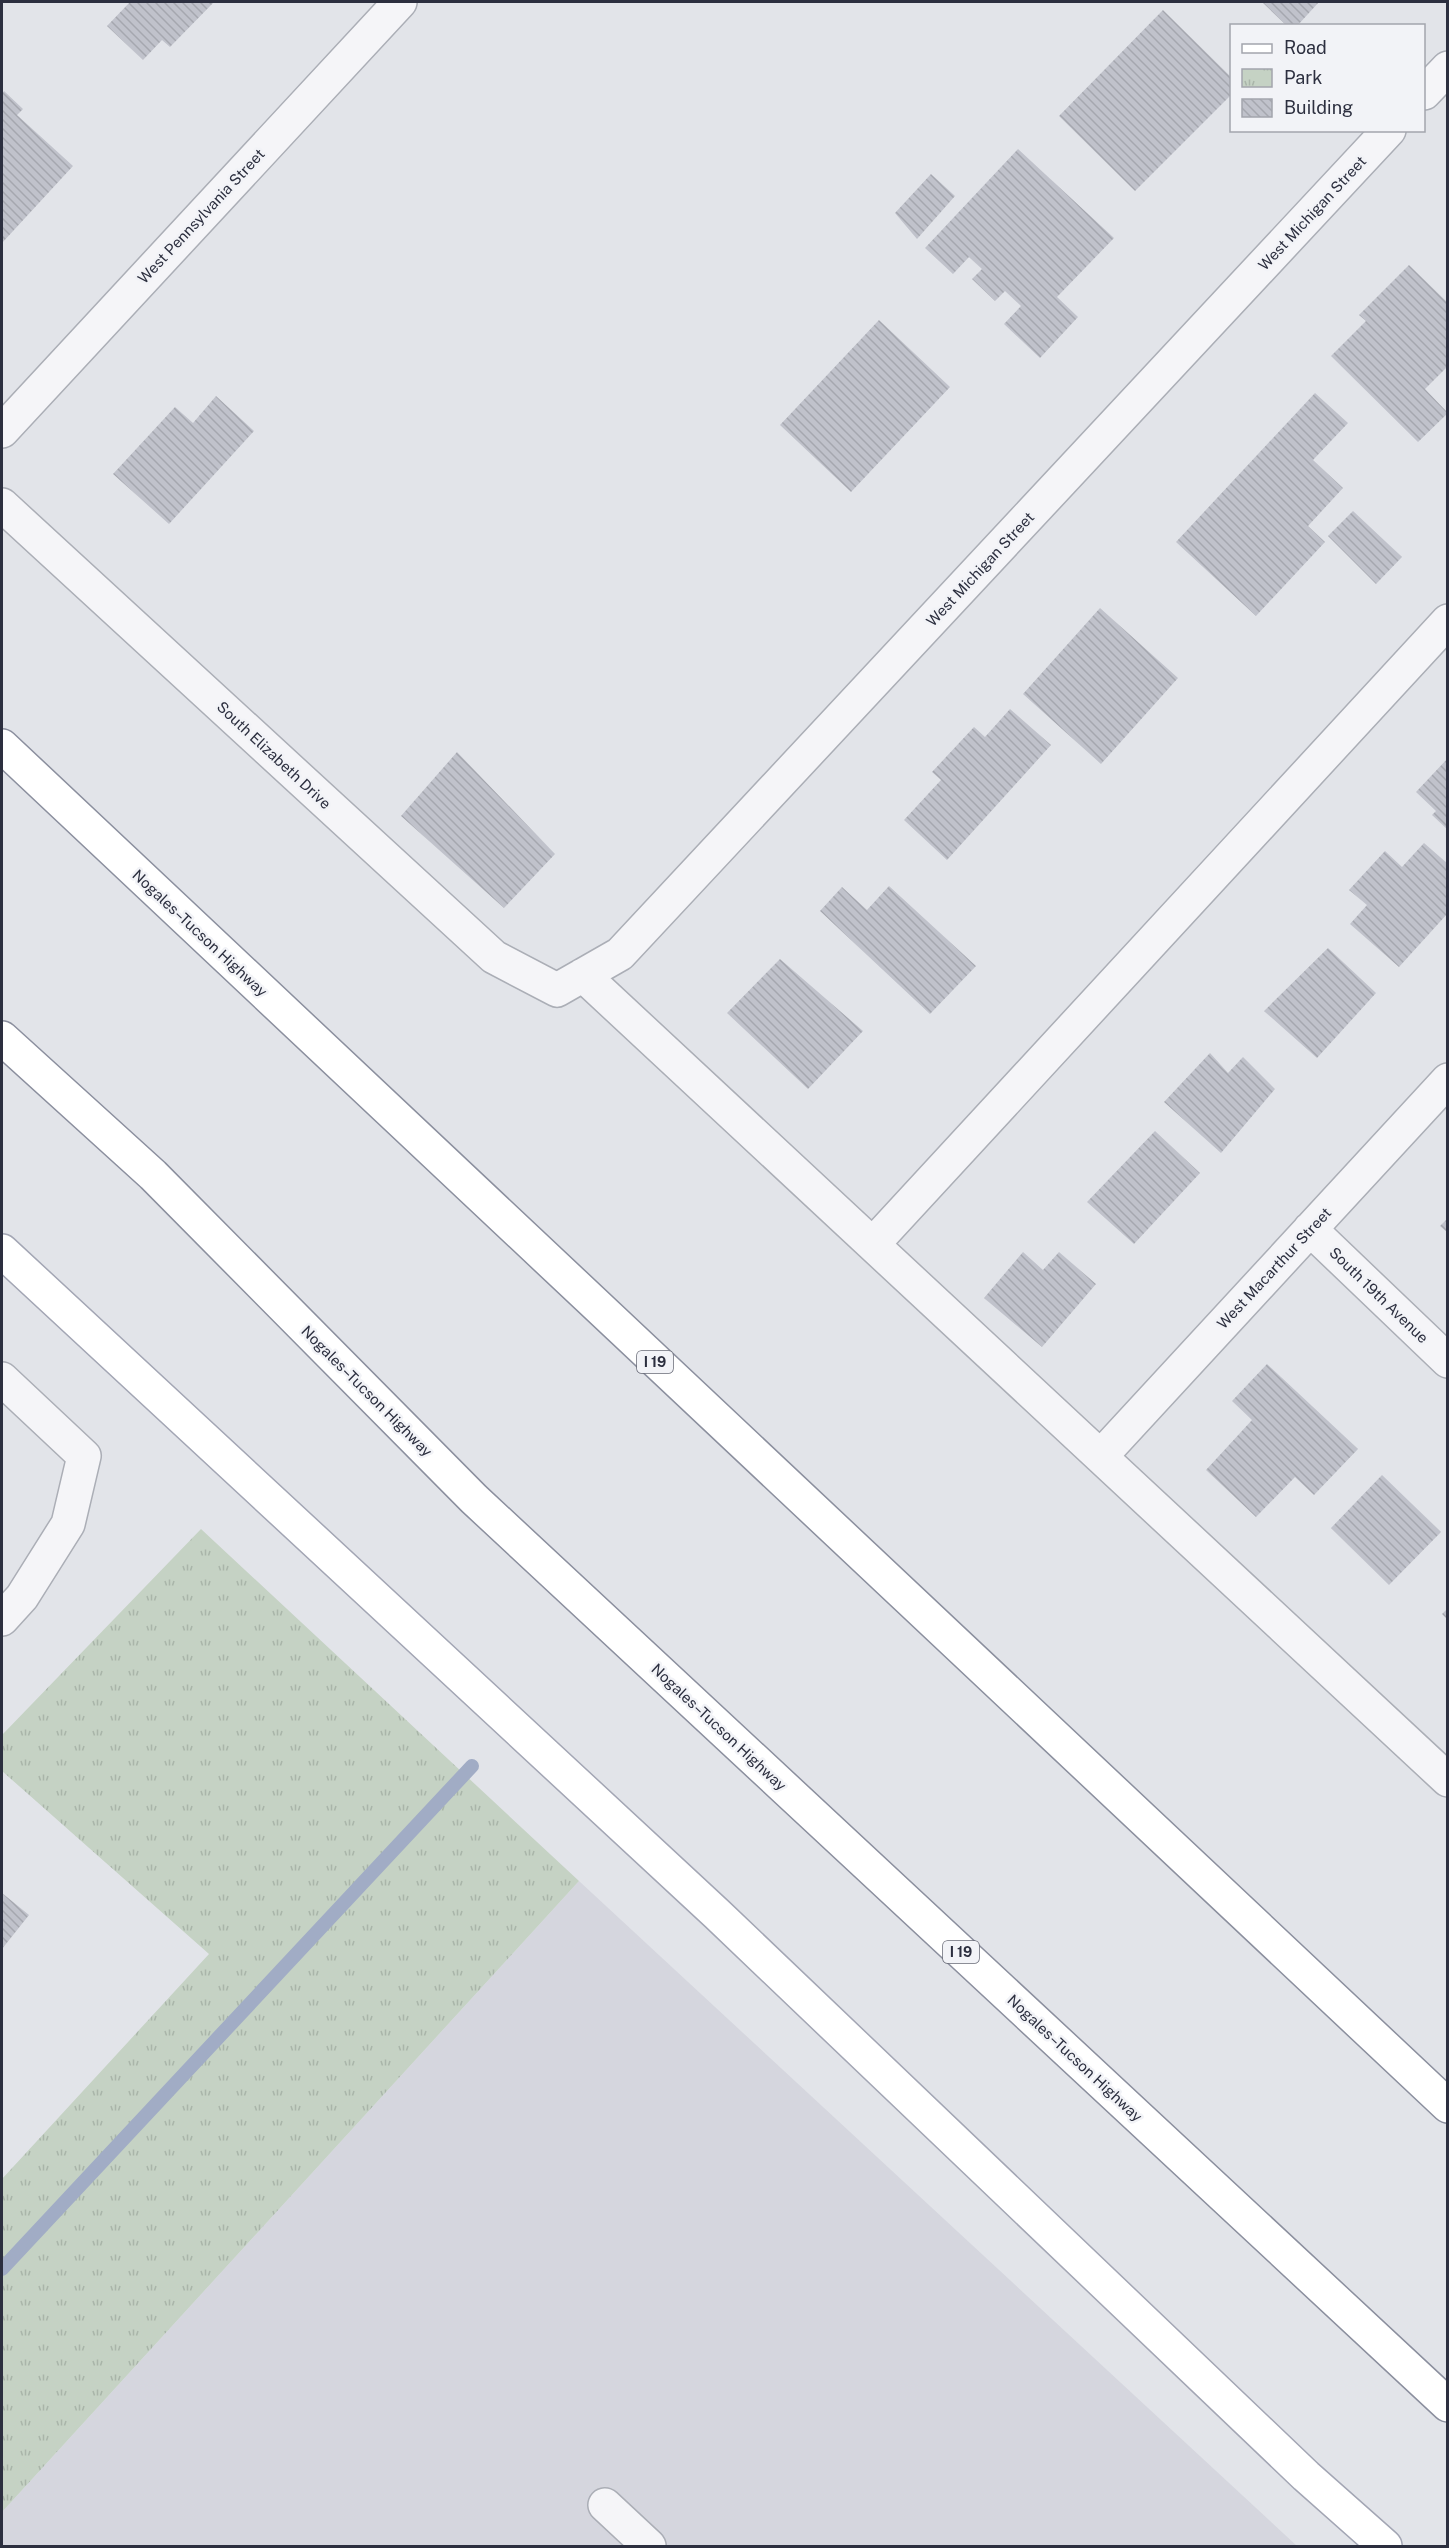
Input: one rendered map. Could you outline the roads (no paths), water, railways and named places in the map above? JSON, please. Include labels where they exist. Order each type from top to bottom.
[{"type":"main road","name":"Nogales–Tucson Highway","points":[[2,746],[1309,1978],[1448,2106]]},
{"type":"main road","name":"Nogales–Tucson Highway","points":[[2,1038],[153,1175],[474,1499],[1448,2405]]},
{"type":"main road","points":[[2,1251],[717,1914],[1306,2476],[1385,2547]]},
{"type":"main road","points":[[1309,1978],[1448,2096]]},
{"type":"street","name":"West Pennsylvania Street","points":[[2,431],[400,2]]},
{"type":"street","points":[[1425,92],[1448,68]]},
{"type":"street","name":"West Michigan Street","points":[[570,982],[620,954],[1387,132]]},
{"type":"street","name":"South Elizabeth Drive","points":[[2,505],[494,957],[570,982],[873,1244],[1448,1779]]},
{"type":"street","points":[[873,1244],[1448,621]]},
{"type":"street","name":"West Macarthur Street","points":[[1101,1456],[1448,1080]]},
{"type":"street","name":"South 19th Avenue","points":[[1310,1229],[1448,1361]]},
{"type":"street","points":[[2,1379],[84,1456],[68,1524],[12,1608]]},
{"type":"street","points":[[605,2505],[649,2547]]},
{"type":"waterway","points":[[2,2269],[472,1766]]}]
